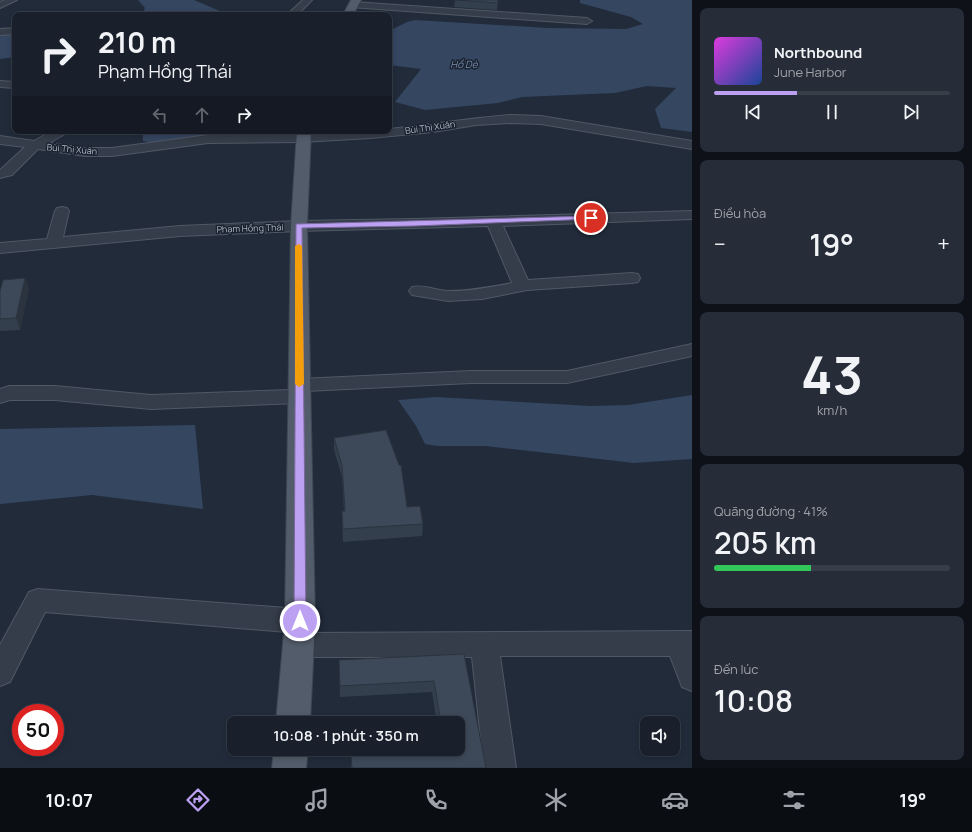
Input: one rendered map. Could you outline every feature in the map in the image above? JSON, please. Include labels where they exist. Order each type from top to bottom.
[{"type":"main road","points":[[350,12],[354,3]]},
{"type":"main road","points":[[293,716],[299,633],[299,226],[303,135]]},
{"type":"main road","points":[[289,768],[290,756]]},
{"type":"street","points":[[0,5],[13,0]]},
{"type":"street","points":[[295,12],[308,0]]},
{"type":"street","points":[[354,3],[473,9],[587,21]]},
{"type":"street","points":[[0,32],[12,31]]},
{"type":"street","points":[[0,84],[12,85]]},
{"type":"street","name":"Bùi Thị Xuân","points":[[392,132],[433,128],[476,121],[511,119],[541,120],[689,144]]},
{"type":"street","points":[[13,142],[23,134]]},
{"type":"street","points":[[0,174],[7,172],[34,146],[56,134]]},
{"type":"street","name":"Bùi Thị Xuân","points":[[0,140],[85,152],[112,152],[138,142],[303,135],[371,134]]},
{"type":"street","points":[[689,144],[692,158]]},
{"type":"street","points":[[54,244],[62,211]]},
{"type":"street","name":"Phạm Hồng Thái","points":[[0,248],[180,231],[299,226],[692,215]]},
{"type":"street","points":[[493,221],[522,285]]},
{"type":"street","points":[[418,291],[448,296],[482,294],[522,285],[632,278]]},
{"type":"street","points":[[0,396],[9,393],[56,393],[151,402],[472,377],[567,376],[692,350]]},
{"type":"street","points":[[0,673],[38,600],[299,633],[484,644],[685,643],[692,678]]},
{"type":"street","points":[[484,644],[500,768]]},
{"type":"water","points":[[138,0],[194,0],[222,12],[143,12],[145,8]]},
{"type":"water","name":"Hồ Dè","points":[[580,0],[692,0],[692,132],[661,128],[655,109],[676,88],[647,86],[615,93],[522,97],[498,103],[425,110],[395,102],[421,69],[392,65],[392,30],[407,22],[415,20],[548,28],[626,29],[643,24],[631,17],[580,3]]},
{"type":"water","points":[[0,34],[12,35],[12,57],[0,59]]},
{"type":"water","points":[[143,134],[238,134],[150,142],[143,141]]},
{"type":"water","points":[[692,395],[692,459],[634,463],[485,446],[437,446],[425,444],[416,426],[398,400],[436,397],[590,406],[628,405]]},
{"type":"water","points":[[195,425],[203,509],[92,495],[0,504],[0,429]]},
{"type":"building","points":[[455,0],[498,0],[498,3]]},
{"type":"building","points":[[25,278],[16,318],[0,319],[0,291],[3,280]]},
{"type":"building","points":[[386,430],[399,465],[401,465],[407,507],[420,506],[423,524],[343,529],[342,511],[345,511],[342,465],[334,438]]},
{"type":"building","points":[[464,654],[486,768],[352,768],[351,756],[465,756],[465,716],[440,716],[434,681],[340,686],[339,660]]},
{"type":"slow traffic","points":[[299,246],[299,384]]},
{"type":"route","points":[[300,621],[299,226],[591,218]]}]
